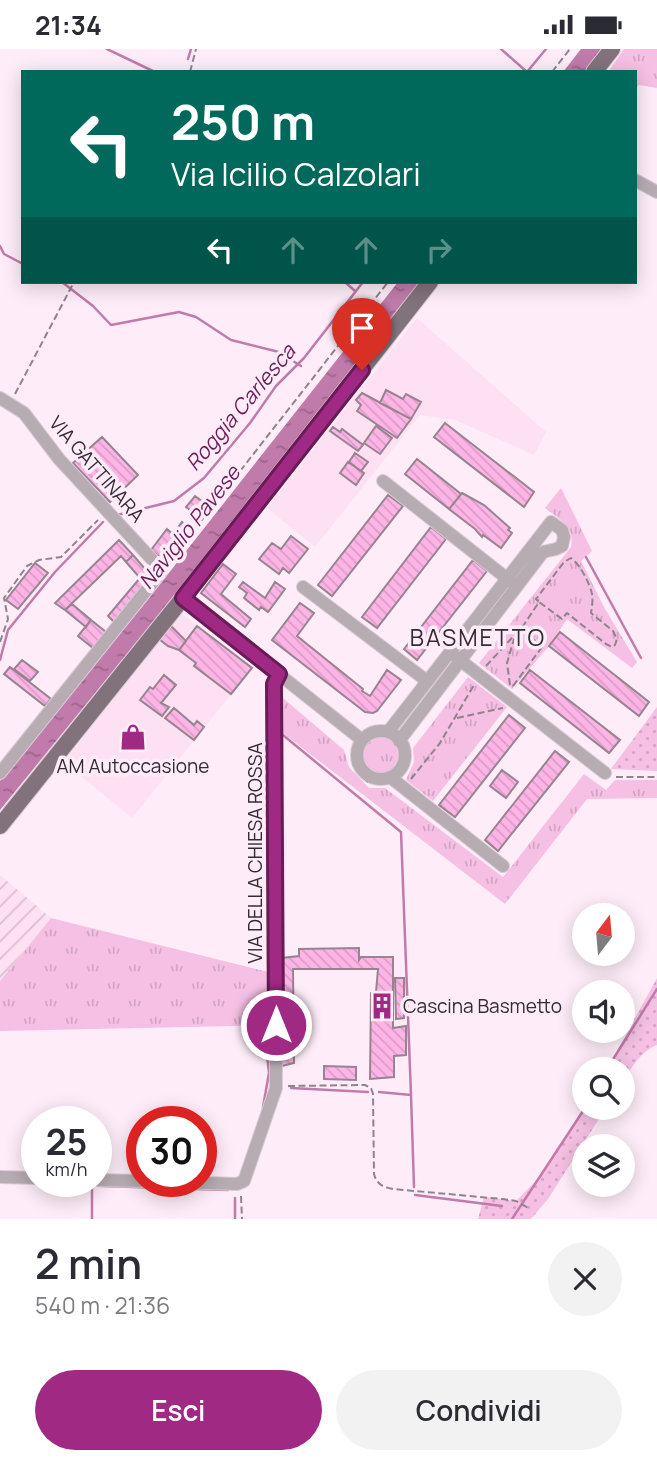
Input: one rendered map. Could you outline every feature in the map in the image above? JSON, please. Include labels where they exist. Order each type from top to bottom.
[{"type":"main road","points":[[596,70],[612,49]]},
{"type":"main road","points":[[0,826],[183,598],[428,284]]},
{"type":"street","points":[[637,181],[657,193]]},
{"type":"street","name":"VIA GATTINARA","points":[[5,401],[24,413],[59,459],[160,569]]},
{"type":"street","points":[[383,481],[512,582]]},
{"type":"street","points":[[399,741],[455,657],[512,582],[551,522],[559,528],[564,537],[562,545],[543,552],[512,582]]},
{"type":"street","points":[[0,773],[158,576],[160,569]]},
{"type":"street","points":[[303,587],[427,681]]},
{"type":"street","points":[[183,598],[362,740]]},
{"type":"street","points":[[388,733],[427,681],[455,657]]},
{"type":"street","points":[[455,657],[610,775]]},
{"type":"street","name":"VIA DELLA CHIESA ROSSA","points":[[244,1181],[276,1088],[274,684],[279,674]]},
{"type":"street","points":[[374,732],[388,733],[399,741],[404,753],[403,763],[396,772],[390,776],[374,778],[362,770],[357,753],[362,740],[374,732]]},
{"type":"street","points":[[390,776],[503,866]]},
{"type":"street","points":[[0,1177],[21,1178]]},
{"type":"street","points":[[217,1183],[237,1184],[244,1181]]},
{"type":"path","points":[[191,70],[196,49]]},
{"type":"path","points":[[554,70],[570,49]]},
{"type":"path","points":[[5,401],[72,284]]},
{"type":"path","points":[[160,569],[168,563],[386,284]]},
{"type":"path","points":[[0,642],[7,622],[4,599],[22,571],[39,559],[61,557],[106,511]]},
{"type":"path","points":[[571,558],[576,561],[592,593],[591,613],[613,631],[617,639],[615,645],[612,647],[606,644],[567,614],[562,619],[539,602],[536,599],[563,564],[571,558]]},
{"type":"path","points":[[558,560],[563,564]]},
{"type":"path","points":[[482,669],[521,629],[539,602]]},
{"type":"path","points":[[515,636],[507,663],[510,689],[542,647],[521,629]]},
{"type":"path","points":[[408,782],[456,718],[476,680]]},
{"type":"path","points":[[456,718],[499,708],[509,712]]},
{"type":"path","points":[[354,764],[368,782]]},
{"type":"path","points":[[610,775],[657,777]]},
{"type":"path","points":[[276,1088],[365,1085],[371,1088],[374,1174],[382,1186],[516,1201],[530,1209]]},
{"type":"path","points":[[242,1219],[240,1199],[244,1181]]},
{"type":"shaded area","points":[[417,318],[546,432],[534,455],[455,420],[420,415],[315,547],[267,508]]},
{"type":"shaded area","points":[[181,613],[252,668],[132,818],[64,762]]},
{"type":"shaded area","points":[[0,875],[51,918],[0,981]]},
{"type":"green space","points":[[624,49],[657,49],[657,88],[637,87],[637,70],[609,70]]},
{"type":"green space","points":[[561,488],[592,551],[581,561],[605,609],[637,662],[632,668],[567,619],[549,646],[512,689],[479,663],[571,547],[568,528],[545,508]]},
{"type":"green space","points":[[566,571],[582,583],[560,613],[544,601]]},
{"type":"green space","points":[[468,677],[507,707],[433,801],[406,780],[414,762],[413,748]]},
{"type":"green space","points":[[283,698],[344,750],[349,767],[369,788],[385,788],[503,877],[584,774],[606,790],[615,780],[657,780],[657,798],[587,799],[505,904],[279,730]]},
{"type":"green space","points":[[657,707],[657,771],[611,769]]},
{"type":"green space","points":[[380,737],[393,742],[398,755],[393,768],[380,773],[367,768],[362,755],[367,742]]},
{"type":"green space","points":[[51,918],[276,974],[276,1025],[0,1031],[0,981]]},
{"type":"green space","points":[[657,978],[657,1045],[635,1063],[635,1057],[614,1057],[621,1043],[635,1043],[635,1018]]},
{"type":"green space","points":[[577,1120],[598,1120],[589,1134],[572,1134],[572,1161],[548,1199],[531,1219],[478,1219],[484,1197],[516,1201],[539,1178]]},
{"type":"water","points":[[581,49],[604,49],[588,70],[565,70]]},
{"type":"water","points":[[396,284],[419,284],[161,612],[0,810],[0,781],[146,602]]},
{"type":"building","points":[[386,390],[403,399],[406,394],[421,402],[411,419],[380,403]]},
{"type":"building","points":[[362,393],[411,419],[397,438],[357,411],[361,405],[356,400]]},
{"type":"building","points":[[445,423],[534,492],[524,507],[434,437]]},
{"type":"building","points":[[376,426],[392,438],[380,454],[364,443]]},
{"type":"building","points":[[333,427],[340,432],[342,429],[363,445],[358,451],[330,431]]},
{"type":"building","points":[[102,437],[138,475],[110,502],[73,463]]},
{"type":"building","points":[[355,453],[368,462],[361,471],[349,462]]},
{"type":"building","points":[[417,459],[461,494],[449,509],[405,474]]},
{"type":"building","points":[[348,462],[364,473],[356,485],[340,473]]},
{"type":"building","points":[[462,493],[484,505],[510,528],[508,530],[512,533],[501,548],[483,535],[482,537],[449,509]]},
{"type":"building","points":[[388,495],[403,506],[332,596],[318,585]]},
{"type":"building","points":[[195,496],[206,504],[197,515],[186,507]]},
{"type":"building","points":[[182,522],[189,527],[179,539],[173,534]]},
{"type":"building","points":[[431,527],[446,539],[377,628],[362,617]]},
{"type":"building","points":[[167,529],[179,539],[163,560],[151,550]]},
{"type":"building","points":[[291,536],[308,549],[289,573],[283,568],[279,574],[259,559],[272,543],[281,549]]},
{"type":"building","points":[[119,540],[133,555],[126,562],[121,556],[65,610],[55,603]]},
{"type":"building","points":[[133,555],[152,577],[114,622],[108,616],[140,578],[126,562]]},
{"type":"building","points":[[473,560],[487,571],[417,660],[404,649]]},
{"type":"building","points":[[35,563],[48,573],[18,609],[6,600]]},
{"type":"building","points":[[223,564],[236,574],[221,594],[251,619],[245,627],[201,593]]},
{"type":"building","points":[[243,582],[265,598],[275,582],[285,589],[268,612],[261,607],[259,610],[244,598],[247,593],[239,587]]},
{"type":"building","points":[[300,603],[314,613],[297,636],[363,689],[362,691],[370,696],[387,670],[401,680],[377,711],[365,712],[272,640]]},
{"type":"building","points":[[72,604],[91,620],[86,627],[65,610]]},
{"type":"building","points":[[91,620],[106,632],[93,648],[78,636]]},
{"type":"building","points":[[170,625],[186,641],[179,650],[159,639]]},
{"type":"building","points":[[197,626],[252,668],[231,694],[194,666],[196,663],[179,650]]},
{"type":"building","points":[[560,632],[649,702],[639,716],[549,646]]},
{"type":"building","points":[[22,660],[38,672],[30,681],[14,669]]},
{"type":"building","points":[[10,667],[51,699],[45,706],[4,674]]},
{"type":"building","points":[[530,670],[620,740],[609,753],[520,683]]},
{"type":"building","points":[[164,675],[176,685],[161,703],[169,707],[162,716],[140,700]]},
{"type":"building","points":[[174,708],[194,725],[197,721],[204,727],[194,740],[165,718]]},
{"type":"building","points":[[509,715],[525,728],[455,817],[439,805]]},
{"type":"building","points":[[555,751],[569,762],[498,851],[485,840]]},
{"type":"building","points":[[502,770],[518,782],[506,798],[490,786]]},
{"type":"building","name":"Cascina Basmetto","points":[[359,948],[359,960],[361,957],[393,957],[393,1028],[406,1026],[406,1055],[394,1056],[394,1077],[370,1079],[371,993],[376,992],[378,969],[293,969],[294,1063],[282,1066],[281,958],[299,956],[299,949]]},
{"type":"building","points":[[395,978],[404,978],[404,1018],[396,1019]]},
{"type":"building","points":[[324,1066],[356,1067],[356,1080],[324,1079]]},
{"type":"waterway","points":[[107,49],[151,70]]},
{"type":"waterway","points":[[188,59],[191,49]]},
{"type":"waterway","points":[[501,49],[525,70]]},
{"type":"waterway","name":"Roggia Carlesca","points":[[529,70],[546,49]]},
{"type":"waterway","points":[[0,246],[4,254],[21,263]]},
{"type":"waterway","points":[[65,284],[93,306],[111,325],[179,312],[196,317],[231,340],[279,352],[301,366]]},
{"type":"waterway","points":[[347,284],[355,291]]},
{"type":"waterway","name":"Roggia Carlesca","points":[[117,515],[174,501],[204,478],[361,284]]},
{"type":"waterway","name":"Roggia Carlesca","points":[[0,660],[8,630],[55,572],[103,522]]},
{"type":"waterway","points":[[586,557],[641,658]]},
{"type":"waterway","points":[[278,731],[401,832],[411,1095]]},
{"type":"waterway","points":[[264,1018],[269,979]]},
{"type":"waterway","points":[[614,1057],[657,989]]},
{"type":"waterway","points":[[263,1107],[269,1073],[264,1028]]},
{"type":"waterway","points":[[291,1088],[368,1092]]},
{"type":"waterway","points":[[379,1092],[411,1095],[414,1187]]},
{"type":"waterway","points":[[512,1219],[577,1120]]},
{"type":"waterway","points":[[112,1186],[228,1190]]},
{"type":"waterway","points":[[415,1195],[502,1206]]},
{"type":"waterway","points":[[92,1197],[92,1219]]},
{"type":"waterway","points":[[235,1198],[235,1219]]},
{"type":"place","name":"AM Autoccasione","points":[[133,737]]},
{"type":"place","name":"Cascina Basmetto","points":[[382,1006]]},
{"type":"district","name":"BASMETTO","points":[[478,637]]},
{"type":"route","points":[[276,1025],[274,684],[279,674],[183,598],[362,370]]},
{"type":"water label","name":"Naviglio Pavese","points":[[189,527]]}]
